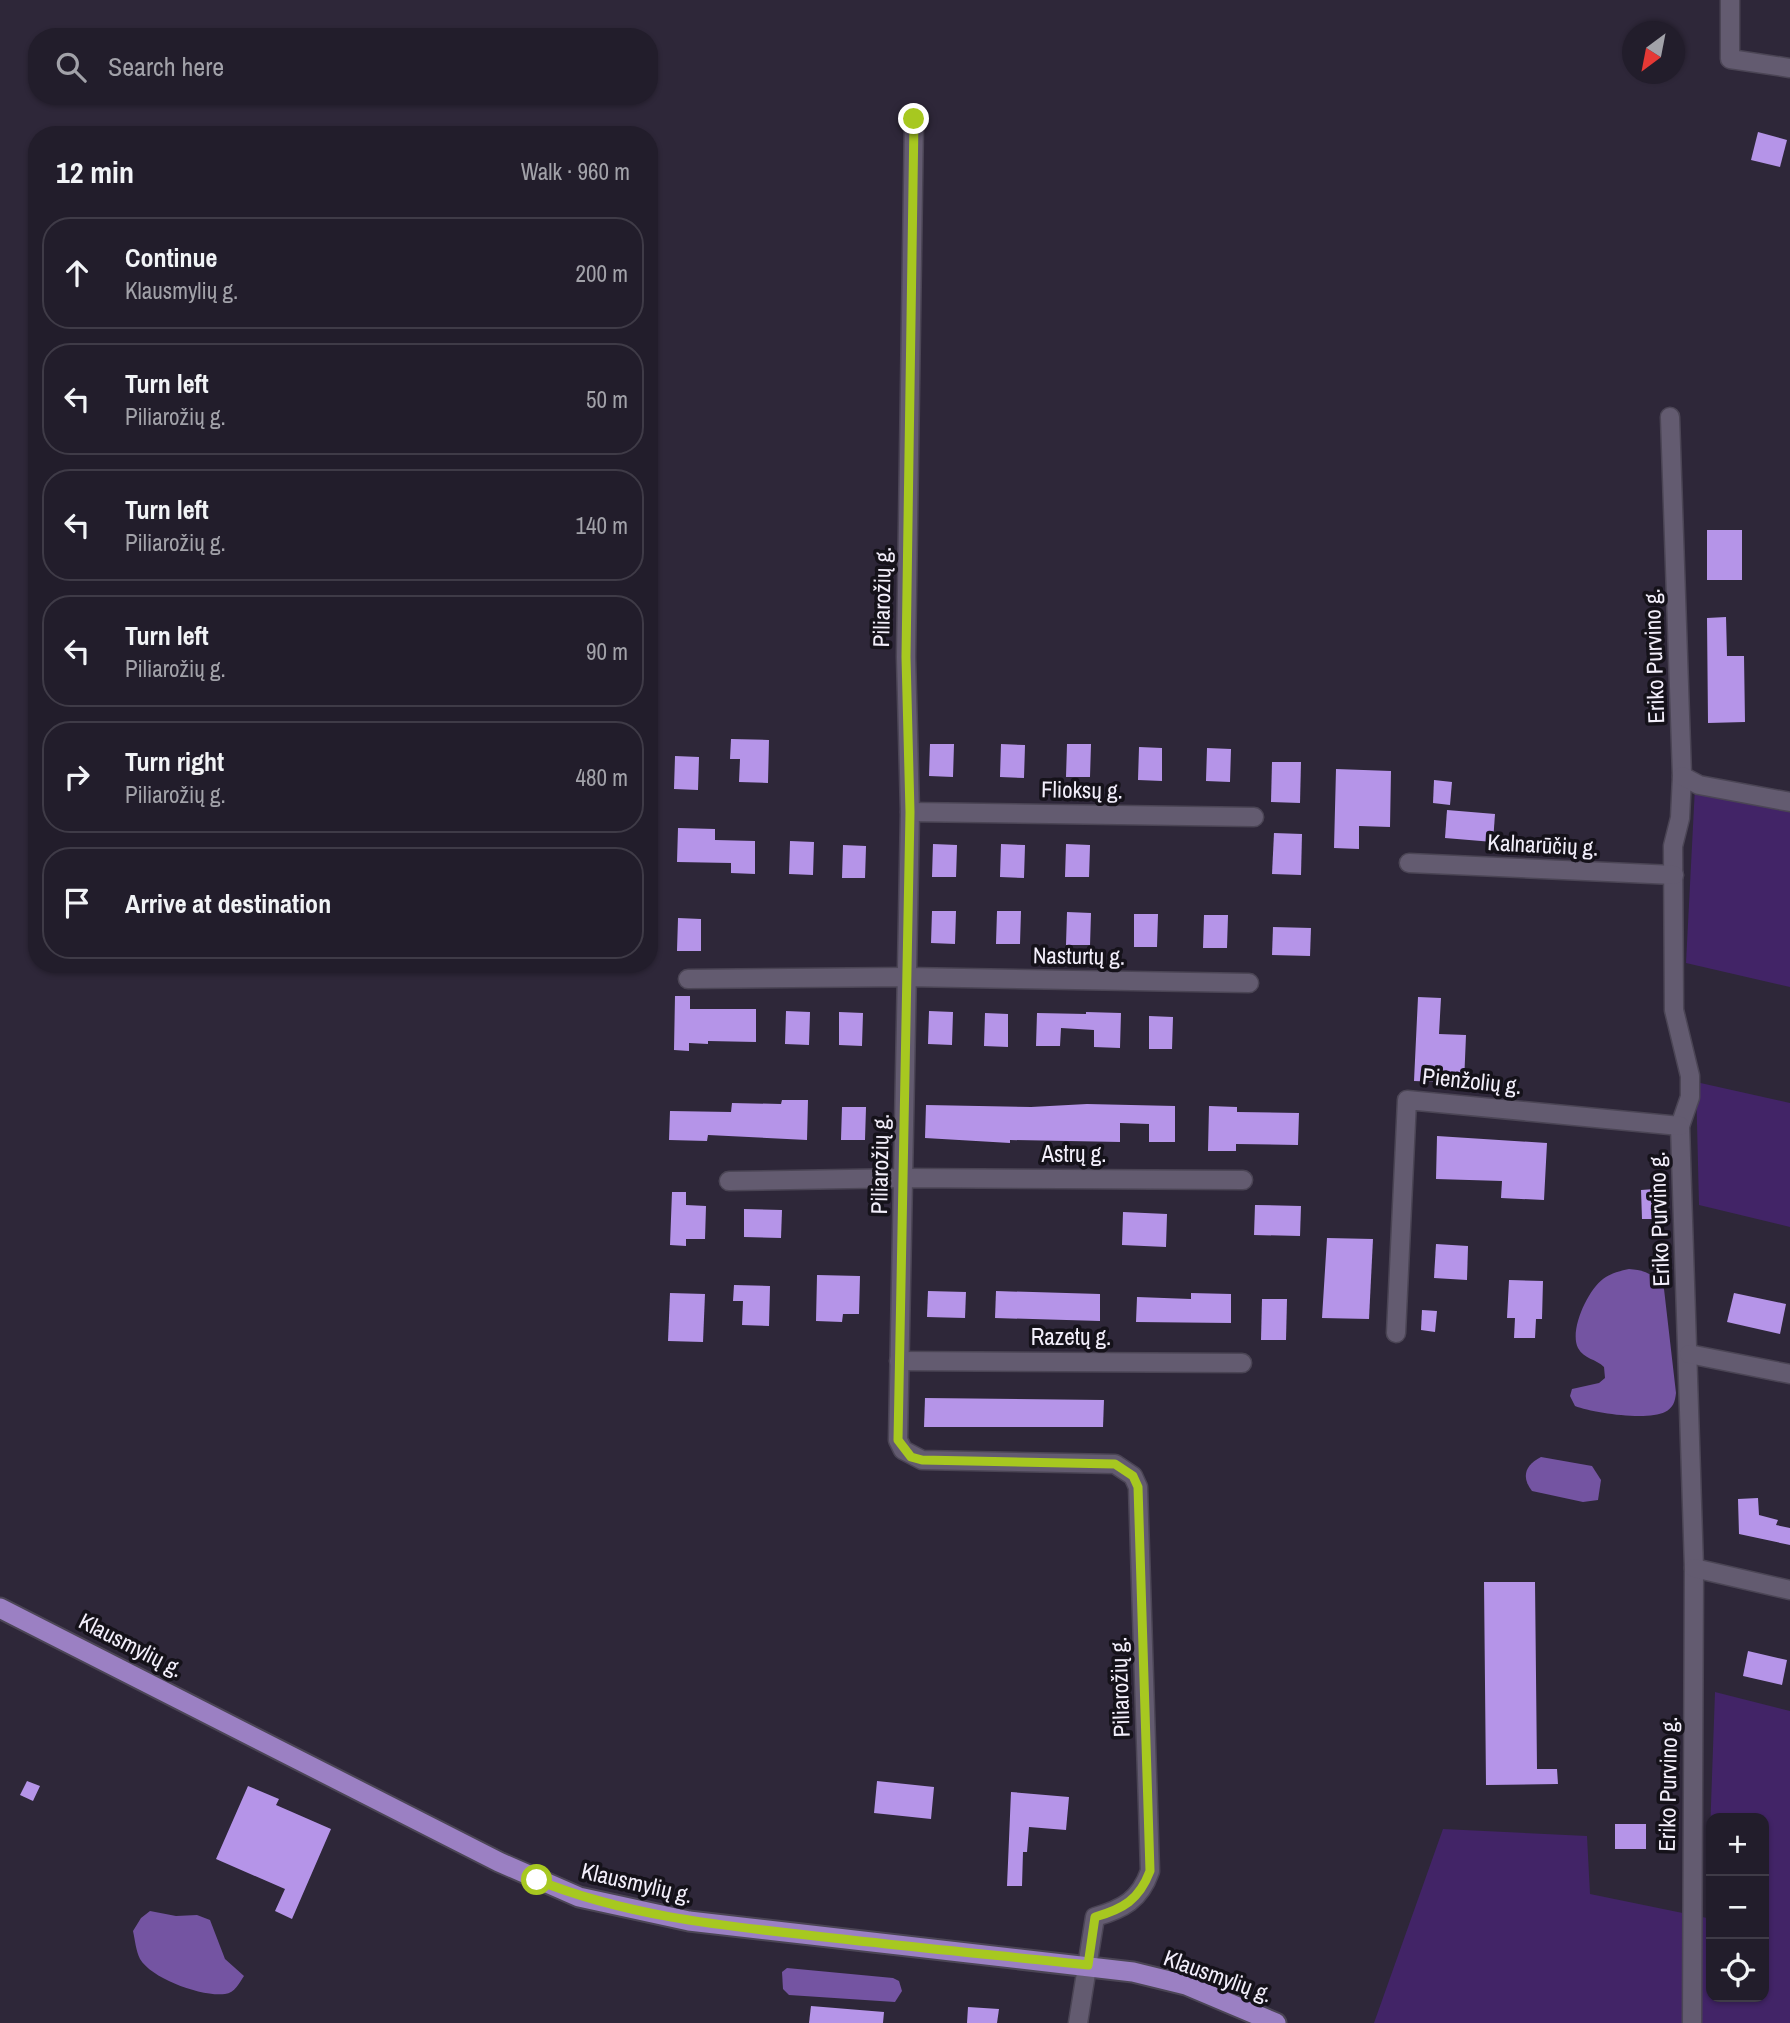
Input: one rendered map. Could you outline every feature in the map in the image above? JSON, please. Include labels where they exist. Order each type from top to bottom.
[{"type":"main road","name":"Klausmylių g.","points":[[0,1608],[499,1862],[579,1897],[689,1921],[1088,1965],[1186,1985],[1276,2023]]},
{"type":"street","points":[[1730,0],[1730,59],[1790,68]]},
{"type":"street","name":"Piliarožių g.","points":[[914,119],[906,657],[910,812],[898,1440],[911,1457],[922,1460],[1115,1464],[1133,1476],[1138,1487],[1150,1871],[1133,1901],[1119,1910],[1095,1917],[1088,1965]]},
{"type":"street","name":"Eriko Purvino g.","points":[[1670,417],[1682,776],[1680,818],[1673,845],[1674,1010],[1690,1076],[1690,1097],[1680,1126],[1694,1568],[1692,2023]]},
{"type":"street","points":[[1682,776],[1699,785],[1790,802]]},
{"type":"street","name":"Flioksų g.","points":[[910,812],[1254,817]]},
{"type":"street","name":"Kalnarūčių g.","points":[[1409,863],[1674,875]]},
{"type":"street","name":"Nasturtų g.","points":[[688,979],[908,977],[1249,983]]},
{"type":"street","name":"Pienžolių g.","points":[[1396,1333],[1407,1100],[1680,1126]]},
{"type":"street","name":"Astrų g.","points":[[729,1181],[905,1178],[1243,1180]]},
{"type":"street","points":[[1689,1354],[1790,1374]]},
{"type":"street","name":"Razetų g.","points":[[899,1361],[1242,1363]]},
{"type":"street","points":[[1694,1568],[1790,1590]]},
{"type":"street","points":[[1078,2023],[1088,1965]]},
{"type":"shaded area","points":[[1695,787],[1790,810],[1790,987],[1686,963]]},
{"type":"shaded area","points":[[1696,1082],[1790,1103],[1790,1227],[1699,1205]]},
{"type":"shaded area","points":[[1629,1269],[1650,1274],[1664,1289],[1676,1393],[1670,1409],[1657,1415],[1633,1416],[1594,1411],[1575,1406],[1570,1396],[1572,1389],[1599,1383],[1605,1378],[1604,1367],[1583,1354],[1576,1340],[1578,1321],[1586,1301],[1603,1279]]},
{"type":"shaded area","points":[[1541,1457],[1592,1466],[1601,1480],[1598,1500],[1583,1502],[1532,1491],[1526,1472],[1531,1464]]},
{"type":"shaded area","points":[[1715,1692],[1790,1711],[1790,2023],[1374,2023],[1443,1829],[1587,1836],[1590,1894],[1706,1918],[1706,2002],[1769,2002],[1769,1813],[1711,1813]]},
{"type":"shaded area","points":[[150,1911],[176,1916],[197,1915],[210,1920],[225,1959],[244,1976],[236,1987],[225,1994],[191,1990],[166,1980],[146,1966],[140,1959],[133,1931],[141,1918]]},
{"type":"shaded area","points":[[787,1968],[893,1978],[899,1981],[902,1991],[895,2002],[789,1995],[783,1989],[782,1972]]},
{"type":"building","points":[[1758,132],[1787,140],[1780,167],[1751,160]]},
{"type":"building","points":[[1707,530],[1742,530],[1742,580],[1707,580]]},
{"type":"building","points":[[1726,617],[1727,656],[1744,656],[1745,722],[1708,723],[1707,618]]},
{"type":"building","points":[[731,739],[769,740],[768,783],[739,782],[740,759],[730,759]]},
{"type":"building","points":[[930,744],[954,744],[953,777],[929,776]]},
{"type":"building","points":[[1001,744],[1025,745],[1024,778],[1000,777]]},
{"type":"building","points":[[1067,744],[1091,744],[1090,777],[1066,777]]},
{"type":"building","points":[[1139,747],[1162,748],[1162,781],[1138,780]]},
{"type":"building","points":[[1207,748],[1231,749],[1230,782],[1206,781]]},
{"type":"building","points":[[675,756],[699,757],[698,790],[674,789]]},
{"type":"building","points":[[1272,762],[1301,762],[1300,803],[1271,802]]},
{"type":"building","points":[[1336,769],[1391,771],[1390,827],[1359,826],[1359,849],[1334,848]]},
{"type":"building","points":[[1434,780],[1452,782],[1450,805],[1433,803]]},
{"type":"building","points":[[1447,810],[1495,814],[1493,842],[1445,838]]},
{"type":"building","points":[[678,828],[715,829],[715,840],[755,841],[755,874],[731,873],[731,863],[677,862]]},
{"type":"building","points":[[1274,833],[1302,834],[1301,875],[1272,874]]},
{"type":"building","points":[[790,841],[814,842],[813,875],[789,874]]},
{"type":"building","points":[[933,844],[957,845],[956,877],[932,877]]},
{"type":"building","points":[[1001,844],[1025,845],[1024,878],[1000,877]]},
{"type":"building","points":[[1066,844],[1090,845],[1089,877],[1065,877]]},
{"type":"building","points":[[843,845],[866,846],[865,878],[842,878]]},
{"type":"building","points":[[932,911],[956,911],[955,944],[931,943]]},
{"type":"building","points":[[997,911],[1021,911],[1020,944],[996,944]]},
{"type":"building","points":[[1067,912],[1091,913],[1090,945],[1066,945]]},
{"type":"building","points":[[1134,914],[1158,914],[1157,947],[1134,947]]},
{"type":"building","points":[[1204,915],[1228,915],[1227,948],[1203,948]]},
{"type":"building","points":[[678,918],[701,919],[701,951],[677,951]]},
{"type":"building","points":[[1273,927],[1311,928],[1310,956],[1272,955]]},
{"type":"building","points":[[675,996],[690,996],[690,1009],[756,1009],[756,1042],[708,1041],[708,1044],[689,1043],[689,1051],[674,1050]]},
{"type":"building","points":[[1418,997],[1441,998],[1439,1034],[1466,1035],[1464,1083],[1414,1081]]},
{"type":"building","points":[[786,1011],[810,1012],[809,1045],[785,1044]]},
{"type":"building","points":[[929,1011],[953,1012],[952,1045],[928,1044]]},
{"type":"building","points":[[839,1012],[863,1013],[862,1046],[839,1045]]},
{"type":"building","points":[[985,1013],[1008,1014],[1008,1047],[984,1046]]},
{"type":"building","points":[[1037,1013],[1121,1013],[1120,1048],[1094,1047],[1094,1030],[1061,1028],[1060,1046],[1036,1046]]},
{"type":"building","points":[[1149,1016],[1173,1017],[1172,1049],[1149,1049]]},
{"type":"building","points":[[782,1100],[808,1100],[807,1140],[708,1135],[707,1141],[669,1140],[670,1111],[731,1112],[732,1103],[781,1104]]},
{"type":"building","points":[[1087,1104],[1175,1106],[1175,1142],[1149,1142],[1149,1124],[1120,1123],[1120,1142],[1010,1140],[1010,1143],[925,1138],[926,1105],[1031,1107]]},
{"type":"building","points":[[1209,1106],[1237,1107],[1237,1112],[1299,1113],[1298,1145],[1236,1144],[1236,1151],[1208,1151]]},
{"type":"building","points":[[842,1107],[866,1107],[865,1140],[841,1140]]},
{"type":"building","points":[[1437,1136],[1547,1143],[1544,1200],[1501,1198],[1502,1181],[1436,1179]]},
{"type":"building","points":[[1655,1189],[1656,1219],[1642,1219],[1641,1190]]},
{"type":"building","points":[[672,1192],[686,1192],[686,1205],[706,1206],[705,1239],[686,1239],[686,1246],[670,1245]]},
{"type":"building","points":[[1255,1205],[1301,1206],[1300,1236],[1254,1235]]},
{"type":"building","points":[[744,1209],[782,1210],[781,1238],[744,1237]]},
{"type":"building","points":[[1123,1212],[1167,1214],[1166,1247],[1122,1245]]},
{"type":"building","points":[[1327,1238],[1373,1239],[1369,1319],[1322,1318]]},
{"type":"building","points":[[1436,1244],[1468,1246],[1467,1280],[1434,1278]]},
{"type":"building","points":[[817,1275],[860,1276],[859,1314],[843,1314],[842,1322],[816,1321]]},
{"type":"building","points":[[1509,1280],[1543,1281],[1542,1319],[1536,1319],[1535,1338],[1514,1338],[1515,1318],[1507,1318]]},
{"type":"building","points":[[734,1285],[770,1286],[769,1326],[742,1325],[743,1301],[733,1301]]},
{"type":"building","points":[[928,1291],[966,1292],[965,1318],[927,1317]]},
{"type":"building","points":[[996,1291],[1100,1294],[1100,1321],[995,1318]]},
{"type":"building","points":[[670,1293],[705,1294],[703,1342],[668,1341]]},
{"type":"building","points":[[1191,1293],[1231,1294],[1231,1323],[1136,1322],[1137,1297],[1191,1299]]},
{"type":"building","points":[[1734,1293],[1786,1304],[1780,1334],[1727,1322]]},
{"type":"building","points":[[1262,1299],[1287,1299],[1286,1340],[1261,1340]]},
{"type":"building","points":[[1422,1310],[1437,1311],[1435,1332],[1421,1330]]},
{"type":"building","points":[[925,1398],[1104,1400],[1103,1427],[924,1427]]},
{"type":"building","points":[[1758,1498],[1759,1515],[1778,1520],[1776,1525],[1790,1528],[1790,1545],[1739,1534],[1738,1499]]},
{"type":"building","points":[[1484,1582],[1535,1582],[1537,1769],[1557,1769],[1558,1784],[1486,1785]]},
{"type":"building","points":[[1748,1651],[1787,1660],[1782,1685],[1743,1676]]},
{"type":"building","points":[[27,1781],[40,1786],[33,1801],[20,1795]]},
{"type":"building","points":[[877,1781],[934,1787],[931,1819],[874,1813]]},
{"type":"building","points":[[248,1786],[279,1799],[276,1805],[331,1829],[292,1919],[275,1911],[285,1889],[216,1859]]},
{"type":"building","points":[[1011,1792],[1069,1797],[1066,1830],[1029,1827],[1027,1852],[1023,1852],[1022,1886],[1007,1886]]},
{"type":"building","points":[[1615,1824],[1646,1824],[1646,1849],[1615,1849]]},
{"type":"building","points":[[811,2006],[884,2012],[883,2023],[809,2023]]},
{"type":"building","points":[[968,2007],[999,2009],[997,2023],[967,2023]]},
{"type":"route","points":[[537,1880],[579,1897],[689,1921],[1088,1965],[1095,1917],[1119,1910],[1133,1901],[1145,1885],[1150,1871],[1138,1487],[1133,1476],[1115,1464],[922,1460],[911,1457],[903,1450],[898,1440],[910,812],[906,657],[914,119]]}]
